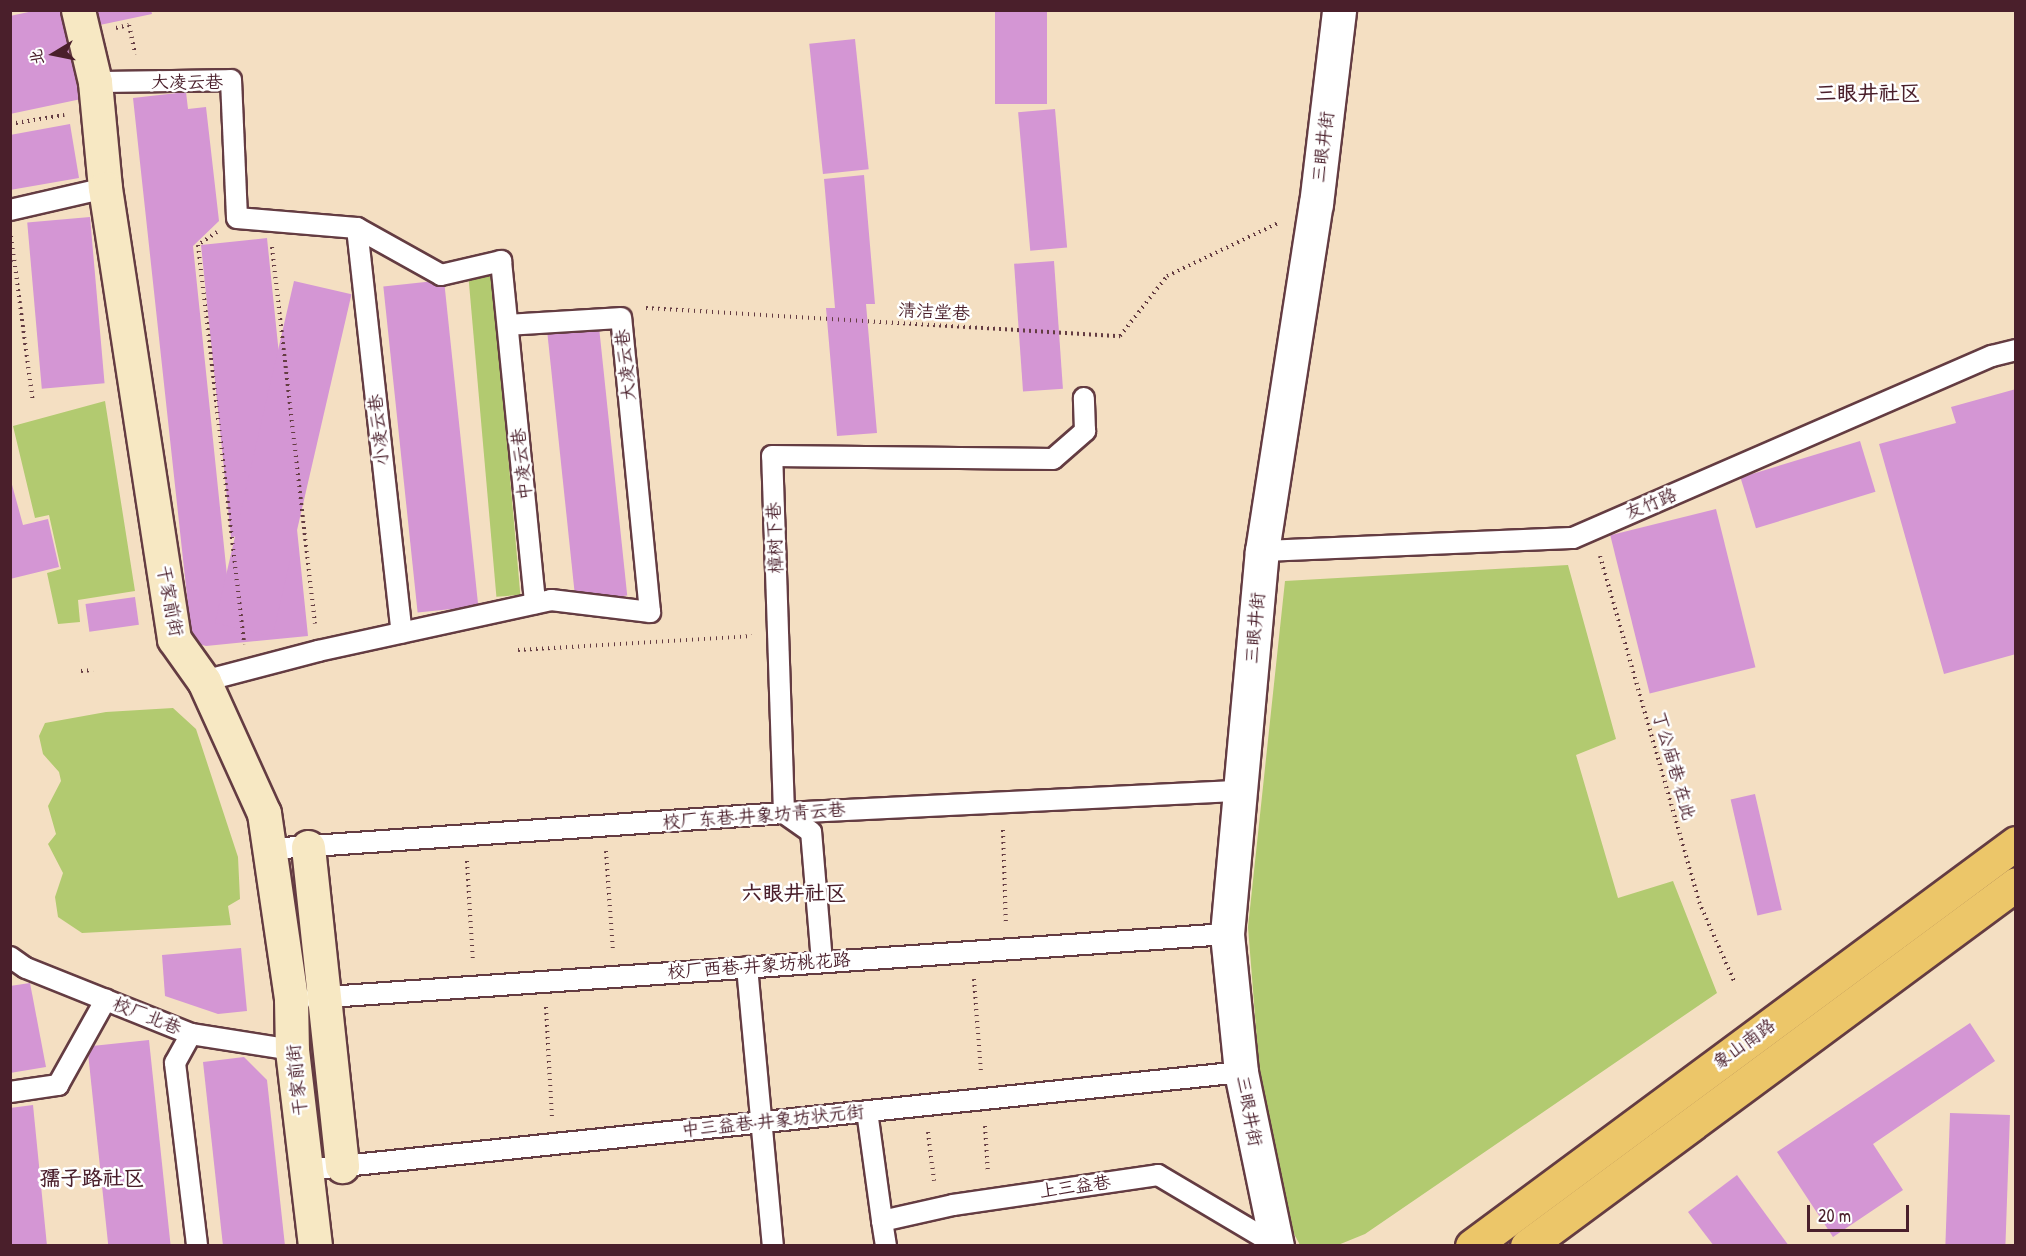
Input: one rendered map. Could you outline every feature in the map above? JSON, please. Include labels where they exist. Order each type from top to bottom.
[{"type":"main road","name":"象山南路","points":[[1472,1245],[2016,843]]},
{"type":"main road","name":"象山南路","points":[[1527,1245],[2016,884]]},
{"type":"street","name":"干家前街","points":[[78,10],[96,96],[105,188],[174,639],[204,681],[264,813],[291,999],[292,1050],[315,1245]]},
{"type":"street","name":"三眼井街","points":[[1276,1245],[1241,1072],[1227,934],[1262,551],[1316,204],[1339,10]]},
{"type":"street","points":[[308,846],[342,1166]]},
{"type":"lane","name":"大凌云巷","points":[[96,96],[231,80],[237,219]]},
{"type":"lane","points":[[10,210],[105,188]]},
{"type":"lane","points":[[237,219],[357,228],[441,275],[501,261],[508,325]]},
{"type":"lane","name":"小凌云巷","points":[[357,228],[402,633]]},
{"type":"lane","name":"大凌云巷","points":[[204,681],[318,651],[551,600],[650,612],[621,318],[508,325]]},
{"type":"lane","name":"中凌云巷","points":[[508,325],[535,603]]},
{"type":"lane","name":"友竹路","points":[[1262,551],[1573,538],[1992,356],[2016,350]]},
{"type":"lane","name":"樟树下巷","points":[[784,813],[772,456],[1053,459],[1085,431],[1084,398]]},
{"type":"lane","name":"校厂东巷·井象坊青云巷","points":[[269,849],[784,813],[1240,791]]},
{"type":"lane","points":[[784,813],[811,832],[822,962]]},
{"type":"lane","name":"校厂西巷·井象坊桃花路","points":[[291,999],[1227,934]]},
{"type":"lane","name":"校厂北巷","points":[[10,957],[26,968],[191,1034],[292,1050]]},
{"type":"lane","points":[[747,967],[773,1245]]},
{"type":"lane","points":[[10,1092],[58,1085],[106,999]]},
{"type":"lane","points":[[191,1034],[175,1062],[197,1245]]},
{"type":"lane","name":"中三益巷·井象坊状元街","points":[[306,1170],[1241,1072]]},
{"type":"lane","points":[[867,1111],[886,1245]]},
{"type":"lane","name":"上三益巷","points":[[882,1221],[938,1209],[1158,1175],[1276,1245]]},
{"type":"path","points":[[10,124],[96,96]]},
{"type":"path","name":"清洁堂巷","points":[[639,307],[1120,336],[1167,276],[1316,204]]},
{"type":"path","points":[[237,219],[198,244],[247,670]]},
{"type":"path","points":[[269,220],[318,651]]},
{"type":"path","points":[[10,230],[33,402]]},
{"type":"path","name":"丁公庙巷 在此","points":[[1600,554],[1699,902],[1734,981]]},
{"type":"path","points":[[518,650],[777,635]]},
{"type":"path","points":[[81,671],[93,670]]},
{"type":"path","points":[[1002,802],[1007,949]]},
{"type":"path","points":[[604,826],[615,976]]},
{"type":"path","points":[[465,835],[474,986]]},
{"type":"path","points":[[544,981],[553,1144]]},
{"type":"path","points":[[924,1105],[938,1209]]},
{"type":"green space","points":[[492,271],[520,595],[496,597],[468,273]]},
{"type":"green space","points":[[105,401],[135,591],[78,600],[80,622],[58,624],[47,573],[61,569],[49,515],[35,518],[13,426]]},
{"type":"green space","points":[[1568,565],[1616,739],[1576,755],[1618,898],[1673,881],[1717,993],[1365,1234],[1338,1245],[1300,1245],[1293,1232],[1259,1066],[1248,927],[1285,581]]},
{"type":"green space","points":[[173,708],[196,729],[238,857],[240,899],[228,906],[231,925],[82,933],[58,917],[55,897],[63,873],[48,844],[56,834],[48,806],[61,781],[59,772],[43,754],[39,736],[45,723],[106,712]]},
{"type":"building","points":[[38,10],[68,10],[86,98],[10,114],[10,16]]},
{"type":"building","points":[[91,10],[151,10],[152,14],[95,26]]},
{"type":"building","points":[[995,10],[1047,10],[1047,104],[995,104]]},
{"type":"building","points":[[855,39],[869,169],[823,174],[809,44]]},
{"type":"building","points":[[186,92],[188,109],[206,107],[219,221],[193,246],[229,595],[249,593],[243,536],[231,537],[201,245],[267,238],[308,636],[206,646],[199,644],[191,633],[133,98]]},
{"type":"building","points":[[1055,109],[1067,247],[1030,251],[1018,112]]},
{"type":"building","points":[[70,124],[79,178],[10,190],[10,135]]},
{"type":"building","points":[[864,175],[875,304],[866,304],[877,433],[837,436],[826,308],[835,308],[824,179]]},
{"type":"building","points":[[90,217],[105,383],[42,389],[27,222]]},
{"type":"building","points":[[1054,261],[1063,389],[1023,391],[1014,264]]},
{"type":"building","points":[[444,280],[478,606],[418,613],[383,286]]},
{"type":"building","points":[[294,281],[351,294],[273,636],[215,623]]},
{"type":"building","points":[[599,327],[627,596],[576,601],[547,332]]},
{"type":"building","points":[[2016,389],[2016,654],[1944,674],[1879,444],[1956,423],[1951,407]]},
{"type":"building","points":[[1860,441],[1875,492],[1756,528],[1740,478]]},
{"type":"building","points":[[11,481],[23,525],[48,519],[59,567],[10,579]]},
{"type":"building","points":[[1716,509],[1755,667],[1650,694],[1610,535]]},
{"type":"building","points":[[135,597],[139,625],[89,632],[85,604]]},
{"type":"building","points":[[1755,794],[1782,910],[1757,916],[1731,800]]},
{"type":"building","points":[[241,948],[247,1011],[218,1014],[165,996],[162,955]]},
{"type":"building","points":[[30,983],[46,1067],[10,1073],[10,986]]},
{"type":"building","points":[[1970,1023],[1995,1061],[1873,1144],[1903,1190],[1833,1237],[1777,1152]]},
{"type":"building","points":[[149,1040],[171,1246],[108,1246],[87,1046]]},
{"type":"building","points":[[244,1057],[267,1080],[285,1246],[223,1246],[203,1062]]},
{"type":"building","points":[[33,1105],[47,1246],[10,1246],[10,1108]]},
{"type":"building","points":[[1950,1113],[2010,1115],[2005,1246],[1945,1246]]},
{"type":"building","points":[[1737,1175],[1789,1246],[1714,1246],[1688,1212]]},
{"type":"district","name":"三眼井社区","points":[[1868,93]]},
{"type":"district","name":"六眼井社区","points":[[794,893]]},
{"type":"district","name":"孺子路社区","points":[[92,1178]]}]
